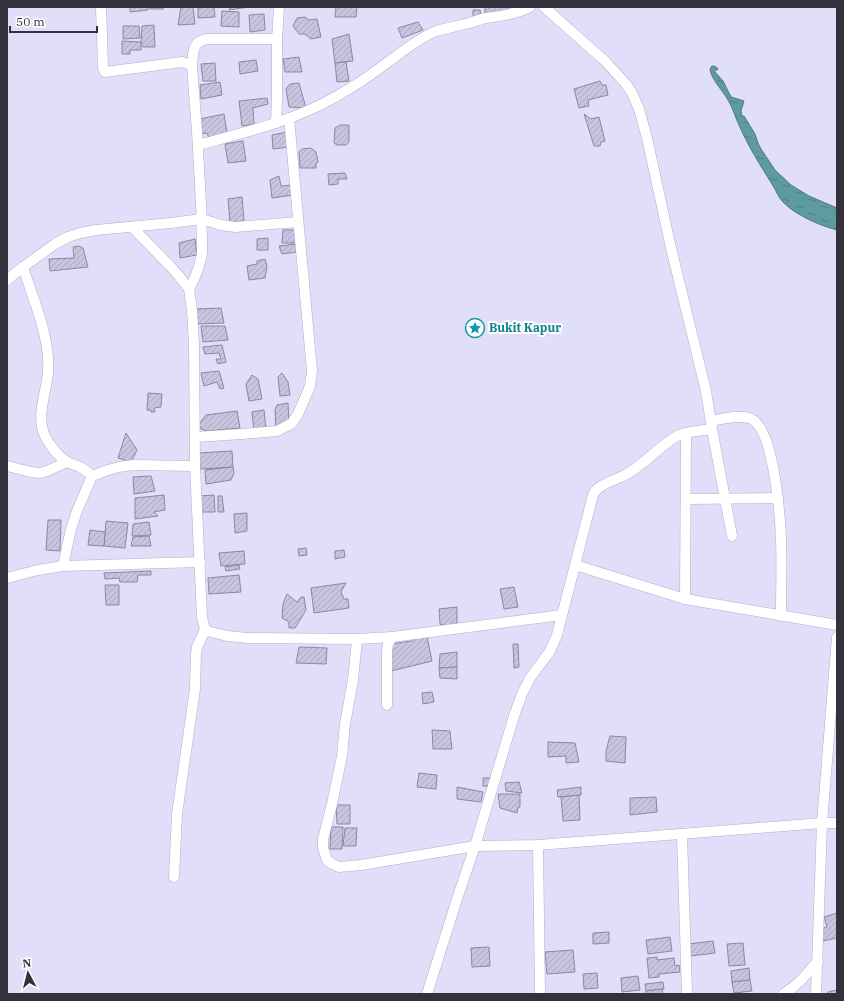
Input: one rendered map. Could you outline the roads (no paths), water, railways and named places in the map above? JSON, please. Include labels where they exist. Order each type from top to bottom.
[{"type":"street","points":[[101,7],[103,68],[105,72],[182,62],[192,66]]},
{"type":"street","points":[[276,123],[279,7]]},
{"type":"street","points":[[198,145],[276,123],[302,113],[337,96],[407,48],[436,31],[486,18],[511,14],[530,7]]},
{"type":"street","points":[[544,7],[605,61],[626,84],[639,109],[706,391],[732,536]]},
{"type":"street","points":[[189,290],[195,278],[203,247],[192,66],[195,48],[198,42],[203,39],[277,39]]},
{"type":"street","points":[[195,437],[242,434],[277,430],[286,427],[292,423],[298,414],[310,386],[312,371],[289,118]]},
{"type":"street","points":[[7,280],[55,244],[68,237],[96,230],[202,219],[221,226],[234,227],[298,222]]},
{"type":"street","points":[[132,226],[180,276],[189,290],[192,310],[194,345],[195,466],[202,617],[205,630],[197,647],[196,654],[195,689],[177,814],[174,877]]},
{"type":"street","points":[[23,267],[42,326],[49,361],[41,413],[43,429],[51,446],[59,455],[67,462],[81,467],[92,476]]},
{"type":"street","points":[[427,994],[475,846],[514,716],[530,678],[550,651],[560,626],[595,491],[639,467],[663,445],[676,436],[745,417],[753,420],[763,432],[769,448],[778,498],[781,539],[781,616]]},
{"type":"street","points":[[685,599],[686,433]]},
{"type":"street","points":[[7,466],[40,473],[67,462]]},
{"type":"street","points":[[63,566],[70,532],[92,476],[119,467],[133,465],[195,466]]},
{"type":"street","points":[[686,499],[778,498]]},
{"type":"street","points":[[7,578],[38,570],[63,566],[200,562]]},
{"type":"street","points":[[575,565],[685,599],[837,625]]},
{"type":"street","points":[[205,630],[227,636],[248,638],[358,640],[562,615]]},
{"type":"street","points":[[386,705],[387,651],[388,644],[392,637]]},
{"type":"street","points":[[816,994],[822,823],[837,637]]},
{"type":"street","points":[[358,640],[345,724],[342,756],[323,839],[323,848],[327,860],[332,864],[339,866],[361,865],[475,846],[538,845],[837,823]]},
{"type":"street","points":[[682,834],[687,994]]},
{"type":"street","points":[[538,845],[540,994]]},
{"type":"street","points":[[783,994],[800,982],[818,961]]},
{"type":"water","points":[[712,66],[718,68],[714,72],[723,81],[731,97],[744,101],[741,111],[742,116],[744,116],[755,134],[761,149],[775,170],[791,185],[809,196],[837,208],[837,230],[801,216],[781,200],[750,148],[730,103],[713,77],[710,69]]},
{"type":"place","name":"Bukit Kapur","points":[[475,328]]}]
